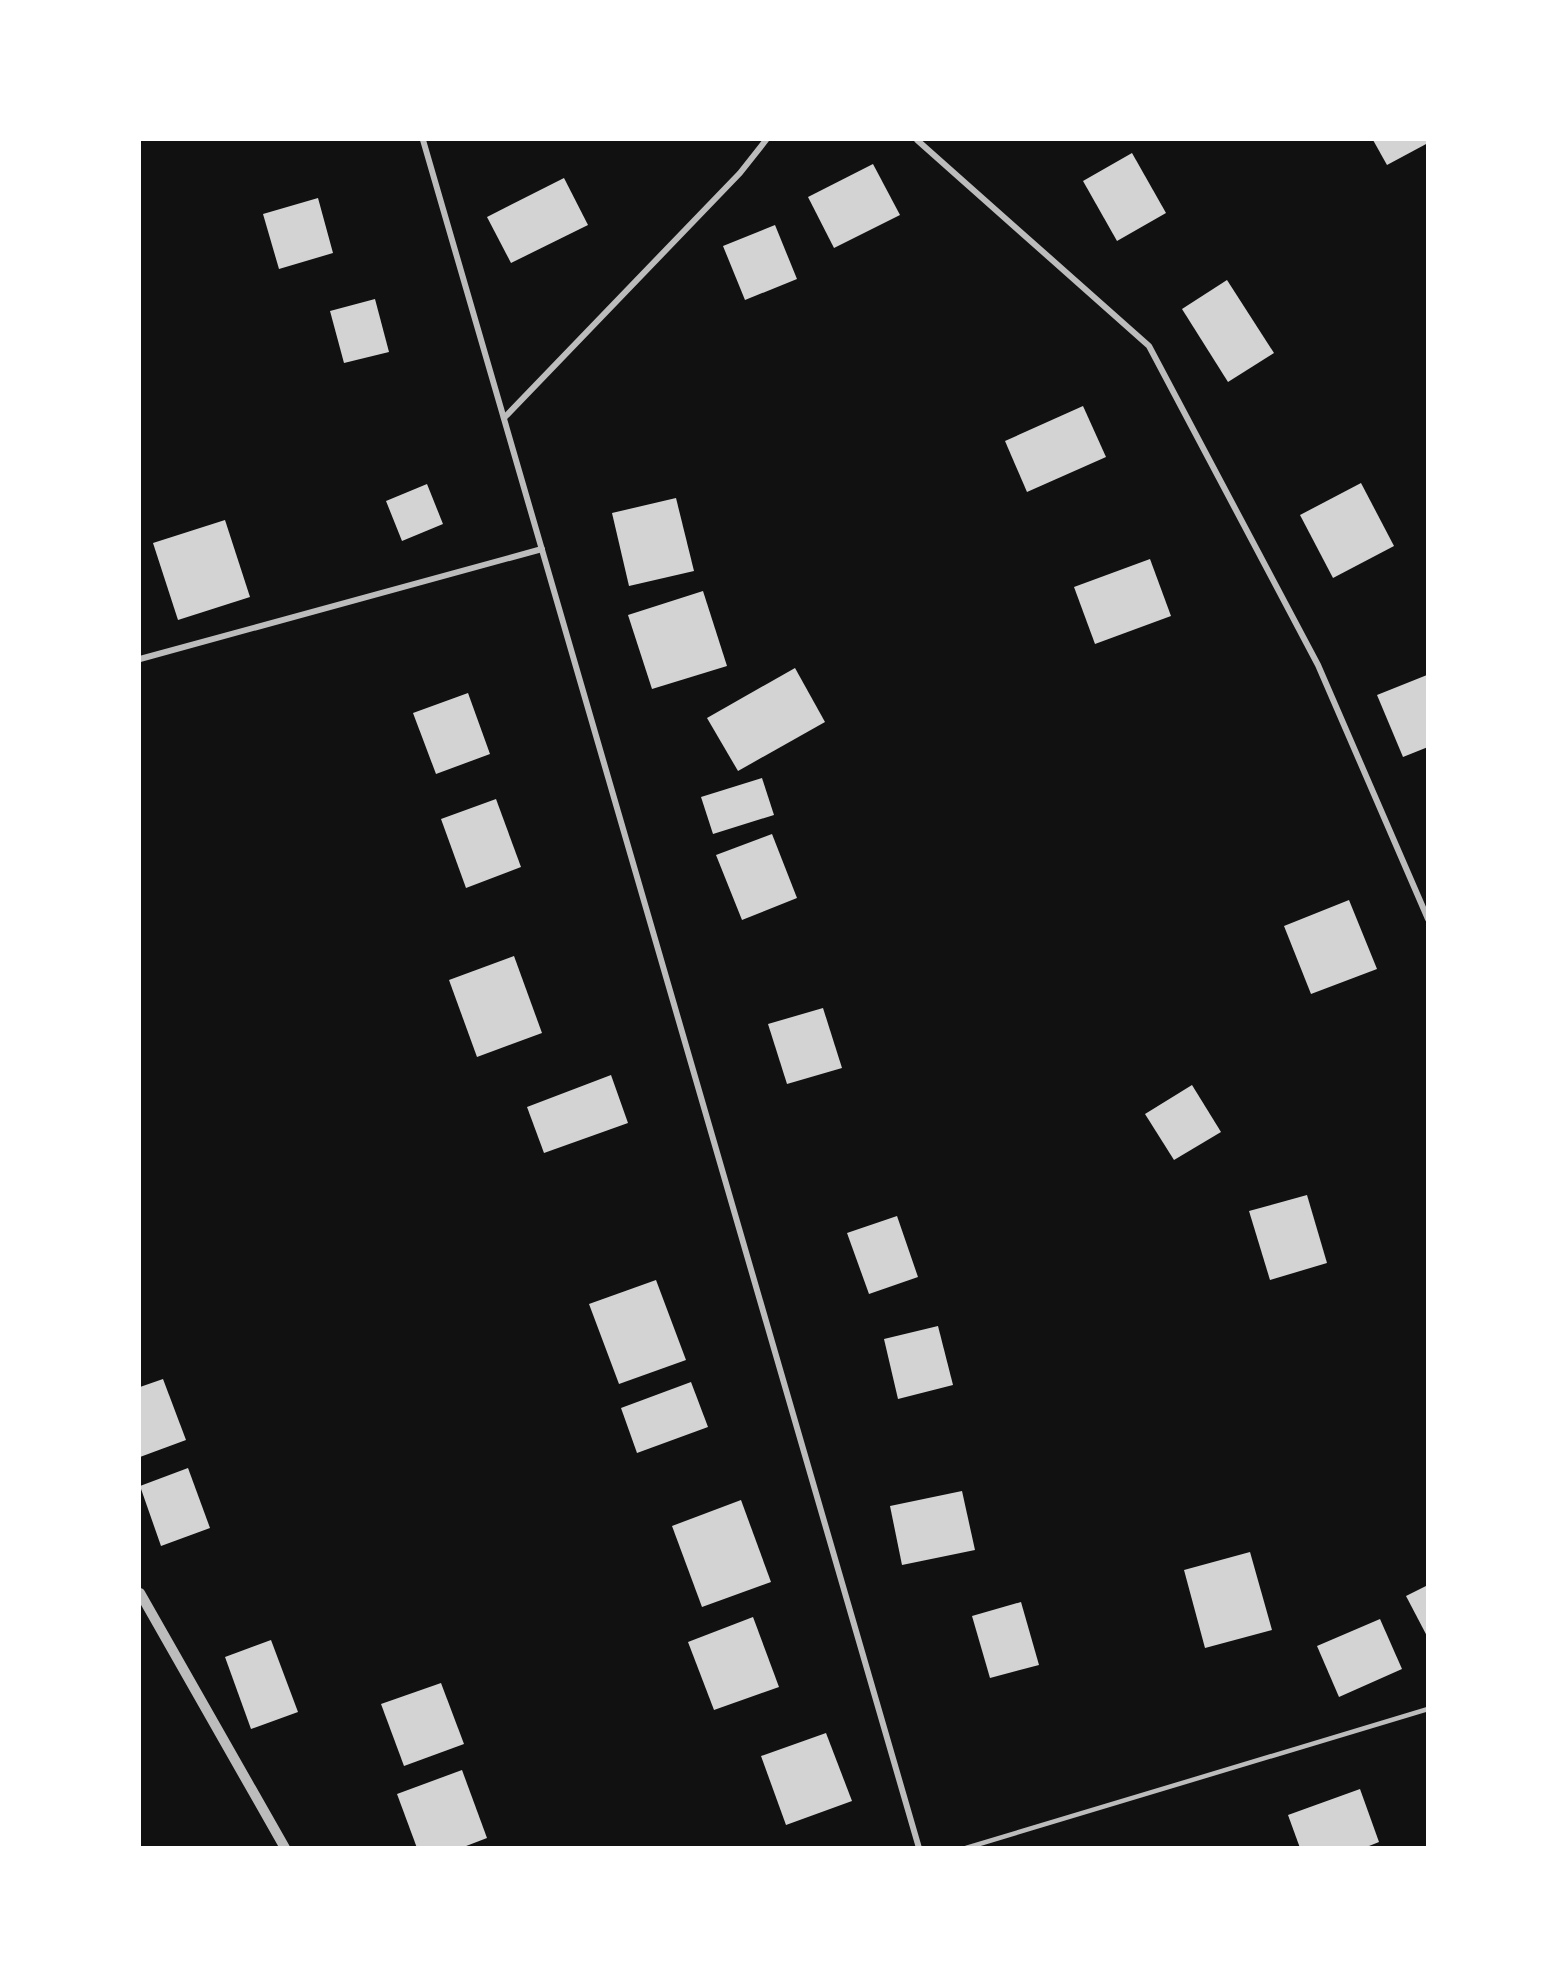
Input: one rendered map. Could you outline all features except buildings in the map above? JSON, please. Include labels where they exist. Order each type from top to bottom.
[{"type":"street","points":[[423,140],[919,1848]]},
{"type":"street","points":[[504,418],[740,173],[766,140]]},
{"type":"street","points":[[917,140],[1149,346],[1318,665],[1428,919]]},
{"type":"street","points":[[140,659],[542,549]]},
{"type":"street","points":[[140,1593],[285,1848]]},
{"type":"lane","points":[[966,1848],[1428,1709]]}]
